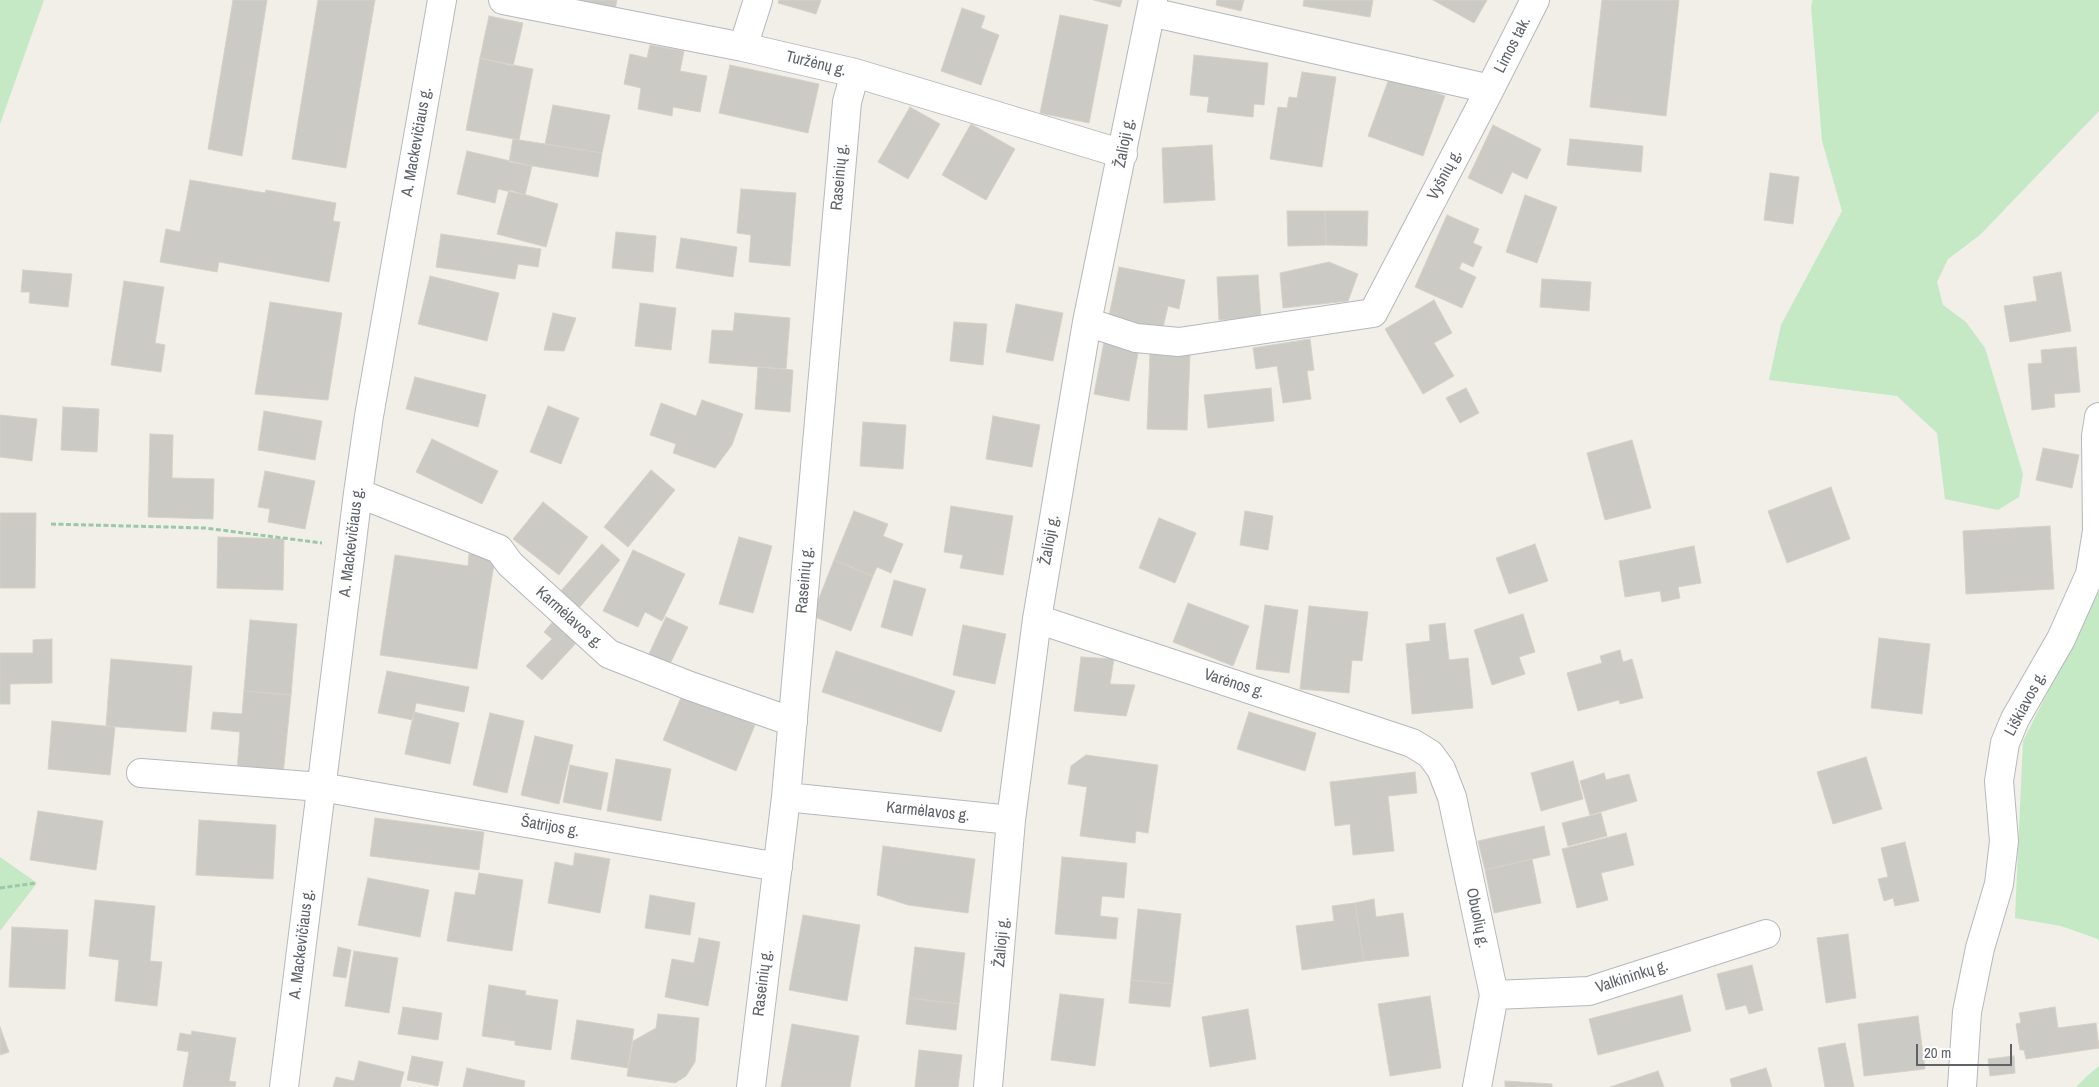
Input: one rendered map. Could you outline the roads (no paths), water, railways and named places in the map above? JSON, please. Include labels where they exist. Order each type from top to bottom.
[{"type":"street","name":"A. Mackevičiaus g.","points":[[284,1087],[358,492],[442,0]]},
{"type":"street","name":"Turžėnų g.","points":[[503,0],[743,46],[854,74],[1123,154]]},
{"type":"street","points":[[743,46],[758,0]]},
{"type":"street","name":"Limos tak.","points":[[1490,89],[1535,0]]},
{"type":"street","points":[[1152,6],[1490,89]]},
{"type":"street","name":"Žalioji g.","points":[[988,1087],[1012,820],[1037,619],[1087,322],[1152,6]]},
{"type":"street","name":"Raseinių g.","points":[[751,1087],[786,797],[847,102],[854,74]]},
{"type":"street","name":"Vyšnių g.","points":[[1087,322],[1136,338],[1179,342],[1373,313],[1490,89]]},
{"type":"street","name":"Liškiavos g.","points":[[1962,1087],[1967,1012],[1980,948],[1999,884],[2004,841],[1999,781],[2006,743],[2015,719],[2061,639],[2090,574],[2097,530],[2096,436],[2099,416]]},
{"type":"street","name":"Karmėlavos g.","points":[[358,492],[499,549],[510,564],[609,654],[690,686],[793,722]]},
{"type":"street","name":"Varėnos g.","points":[[1037,619],[1412,743],[1430,754]]},
{"type":"street","name":"Obuolių g.","points":[[1430,754],[1441,769],[1452,796],[1494,995],[1477,1087]]},
{"type":"street","name":"Šatrijos g.","points":[[141,772],[321,787],[778,867]]},
{"type":"street","name":"Karmėlavos g.","points":[[786,797],[1012,820]]},
{"type":"street","name":"Valkininkų g.","points":[[1494,995],[1589,991],[1766,934]]}]
